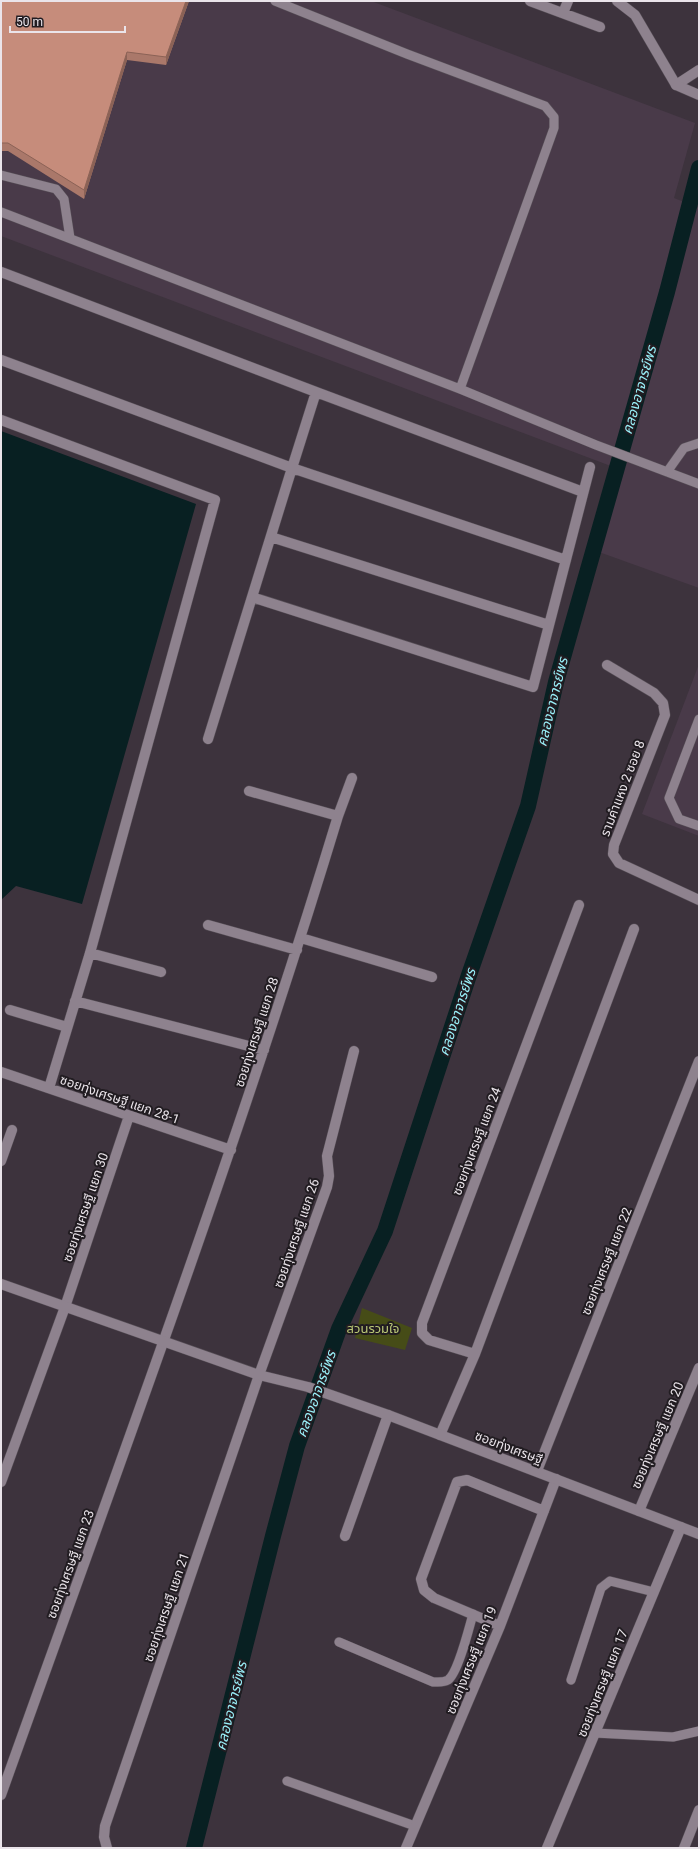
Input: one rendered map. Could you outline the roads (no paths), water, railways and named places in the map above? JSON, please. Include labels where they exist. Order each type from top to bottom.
[{"type":"street","points":[[530,1],[600,27]]},
{"type":"street","points":[[563,13],[568,1]]},
{"type":"street","points":[[617,1],[635,15],[676,85],[699,96]]},
{"type":"street","points":[[676,85],[699,70]]},
{"type":"street","points":[[1,272],[583,492]]},
{"type":"street","points":[[1,360],[292,468],[566,560]]},
{"type":"street","points":[[208,739],[316,392]]},
{"type":"street","points":[[1,420],[215,500],[90,953],[49,1088]]},
{"type":"street","points":[[252,597],[533,687],[590,467]]},
{"type":"street","points":[[271,537],[549,625]]},
{"type":"street","name":"รามคำแหง 2 ซอย 8","points":[[606,665],[654,693],[663,703],[665,715],[614,845],[613,854],[619,863],[699,900]]},
{"type":"street","name":"ซอยทุ่งเศรษฐี แยก 28","points":[[163,1342],[231,1150],[301,938],[338,816],[352,778]]},
{"type":"street","points":[[249,791],[338,816]]},
{"type":"street","name":"ซอยทุ่งเศรษฐี แยก 24","points":[[475,1354],[430,1340],[422,1333],[422,1323],[578,904]]},
{"type":"street","points":[[208,925],[297,950]]},
{"type":"street","points":[[440,1435],[475,1354],[634,929]]},
{"type":"street","points":[[301,938],[432,977]]},
{"type":"street","points":[[90,953],[161,972]]},
{"type":"street","points":[[75,1001],[264,1050]]},
{"type":"street","points":[[10,1010],[67,1027]]},
{"type":"street","name":"ซอยทุ่งเศรษฐี แยก 26","points":[[259,1375],[327,1187],[329,1176],[327,1156],[354,1051]]},
{"type":"street","name":"ซอยทุ่งเศรษฐี แยก 22","points":[[537,1471],[699,1061]]},
{"type":"street","name":"ซอยทุ่งเศรษฐี แยก 28-1","points":[[1,1072],[231,1150]]},
{"type":"street","name":"ซอยทุ่งเศรษฐี แยก 30","points":[[1,1482],[65,1307],[129,1116]]},
{"type":"street","points":[[1,1161],[12,1130]]},
{"type":"street","name":"ซอยทุ่งเศรษฐี","points":[[1,1284],[259,1375],[308,1387],[388,1415],[699,1534]]},
{"type":"street","name":"ซอยทุ่งเศรษฐี แยก 23","points":[[1,1795],[163,1342]]},
{"type":"street","name":"ซอยทุ่งเศรษฐี แยก 20","points":[[639,1511],[699,1368]]},
{"type":"street","name":"ซอยทุ่งเศรษฐี แยก 21","points":[[107,1848],[104,1837],[105,1826],[259,1375]]},
{"type":"street","points":[[345,1536],[388,1415]]},
{"type":"street","name":"ซอยทุ่งเศรษฐี แยก 19","points":[[406,1848],[500,1626],[556,1479]]},
{"type":"street","points":[[500,1626],[434,1598],[424,1590],[421,1579],[457,1482],[467,1480],[544,1511]]},
{"type":"street","name":"ซอยทุ่งเศรษฐี แยก 17","points":[[547,1848],[681,1527]]},
{"type":"street","points":[[684,1848],[698,1814]]},
{"type":"lane","points":[[275,1],[407,54],[545,106],[554,117],[554,128],[460,389]]},
{"type":"lane","points":[[1,175],[56,189],[64,199],[70,238]]},
{"type":"lane","points":[[1,212],[460,389],[596,445],[699,484]]},
{"type":"lane","points":[[667,472],[684,448],[699,443]]},
{"type":"lane","points":[[699,719],[669,798],[679,819],[699,826]]},
{"type":"lane","points":[[570,1680],[601,1588],[610,1581],[654,1592]]},
{"type":"lane","points":[[339,1642],[432,1682],[441,1682],[448,1680],[455,1671],[474,1614]]},
{"type":"lane","points":[[596,1733],[673,1737],[699,1731]]},
{"type":"lane","points":[[287,1781],[415,1826]]},
{"type":"waterway","name":"คลองอาจารย์พร","points":[[194,1848],[297,1446],[339,1329],[385,1231],[469,975],[528,806],[556,682],[667,292],[699,168]]},
{"type":"park label","name":"สวนรวมใจ","points":[[373,1328]]}]
